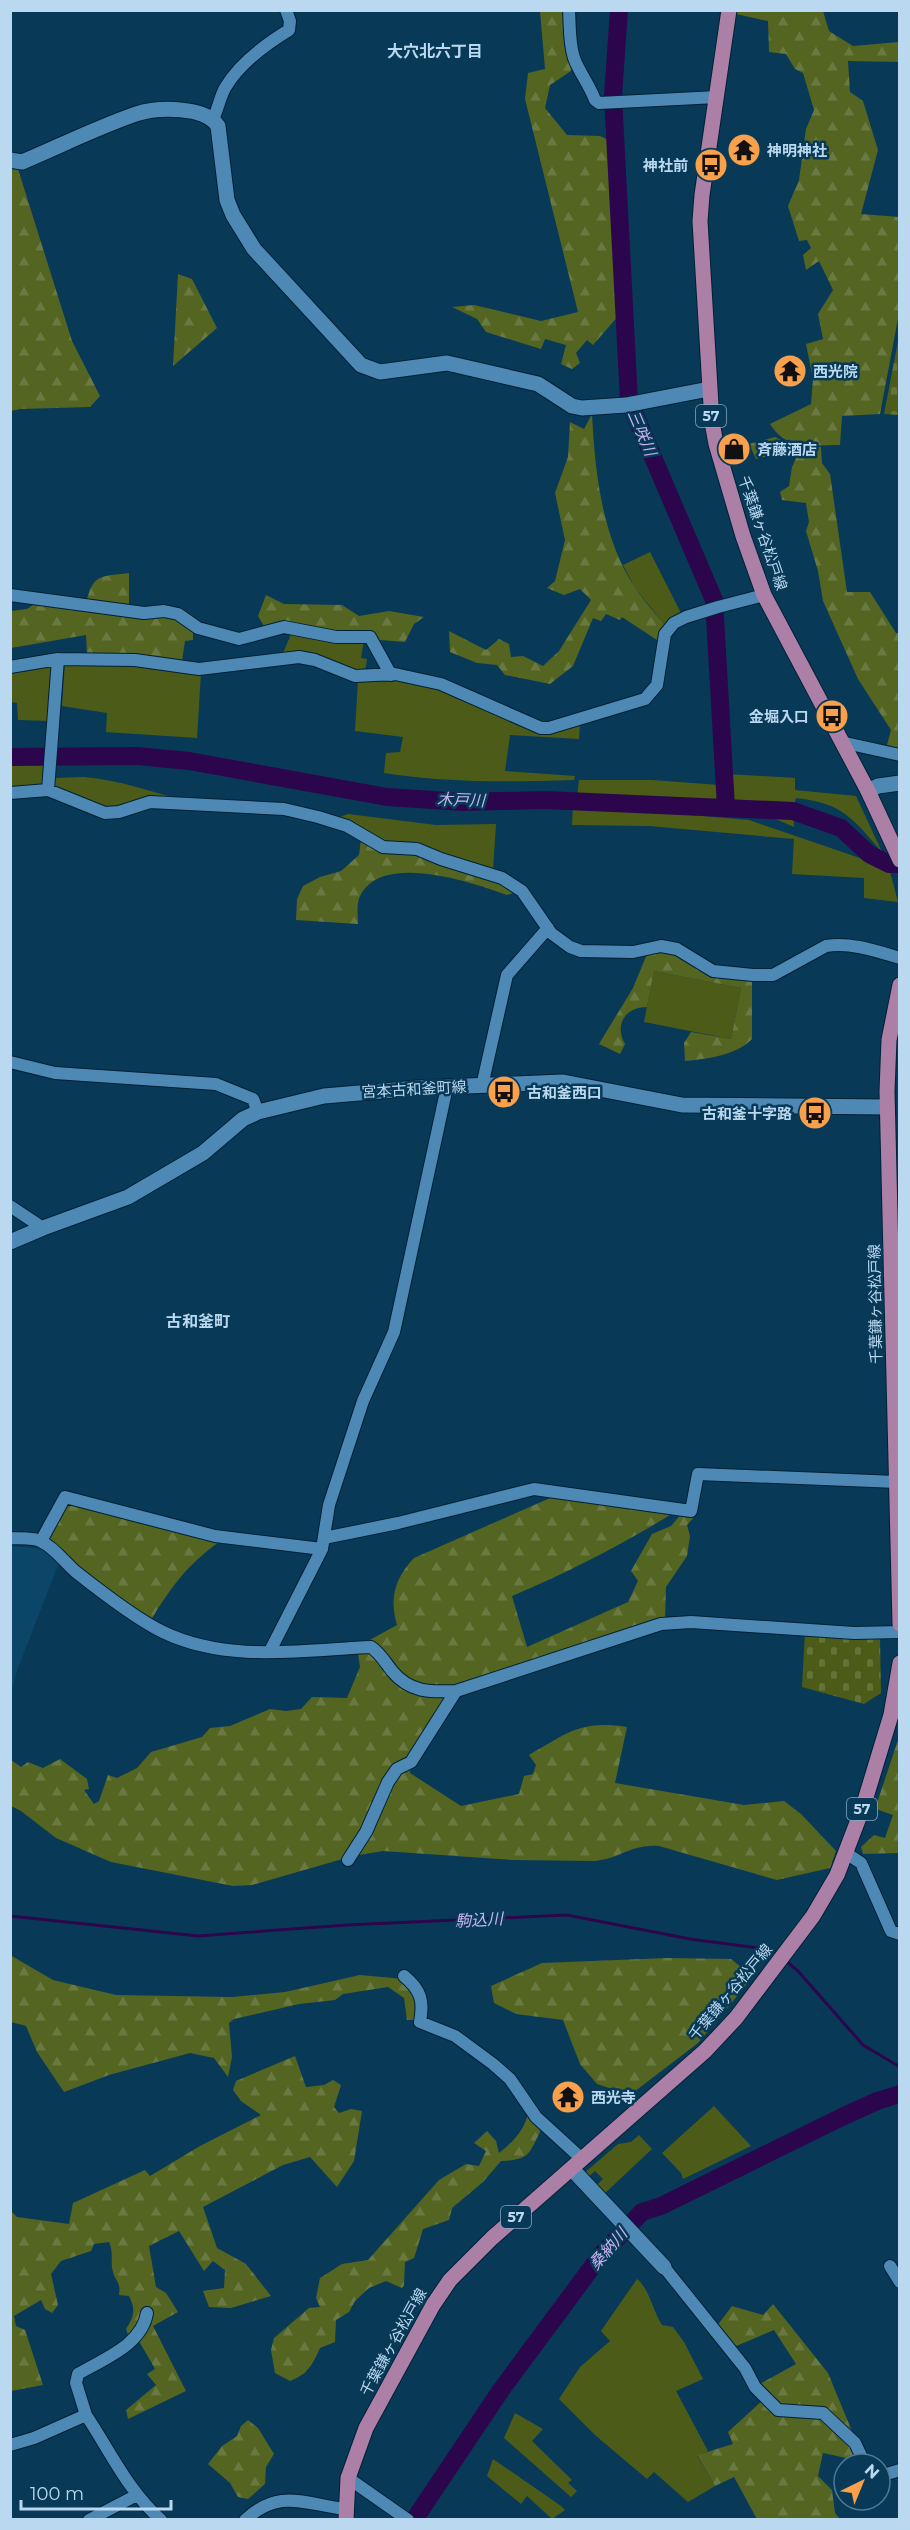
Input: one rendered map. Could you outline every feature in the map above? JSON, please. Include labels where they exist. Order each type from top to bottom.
[{"type":"main road","name":"千葉鎌ヶ谷松戸線","points":[[729,10],[700,221],[709,389],[716,444],[743,536],[764,595],[868,791],[899,860]]},
{"type":"main road","name":"千葉鎌ヶ谷松戸線","points":[[900,985],[889,1040],[893,1107],[900,1624]]},
{"type":"main road","name":"千葉鎌ヶ谷松戸線","points":[[345,2514],[348,2478],[366,2428],[433,2305],[450,2280],[492,2238],[705,2051],[736,2018],[825,1899],[846,1853],[891,1715],[900,1663]]},
{"type":"street","points":[[213,119],[225,88],[231,80],[259,51],[289,30],[290,21],[286,10]]},
{"type":"street","points":[[569,10],[570,39],[575,60],[588,81],[595,100],[599,103],[717,97]]},
{"type":"street","points":[[10,160],[22,162],[138,113],[187,111],[205,114],[213,119],[221,137],[227,200],[242,230],[254,249],[361,364],[380,372],[447,363],[538,384],[572,406],[582,408],[626,405],[709,389]]},
{"type":"street","points":[[10,595],[144,613],[171,612],[178,614],[198,628],[239,639],[284,627],[336,637],[370,637],[392,675]]},
{"type":"street","points":[[10,667],[58,659],[135,660],[199,669],[299,657],[315,660],[355,676],[411,676],[441,684],[541,728],[549,728],[650,696],[657,685],[665,634],[680,620],[714,608],[764,595]]},
{"type":"street","points":[[48,790],[58,659]]},
{"type":"street","points":[[841,742],[900,754]]},
{"type":"street","points":[[868,791],[878,786],[900,783]]},
{"type":"street","points":[[10,793],[48,790],[105,813],[119,812],[150,802],[284,810],[318,817],[347,826],[384,847],[417,849],[441,860],[502,878],[522,891],[548,928],[570,947],[581,951],[633,952],[661,946],[677,949],[713,971],[729,974],[773,975],[826,946],[862,948],[900,958]]},
{"type":"street","points":[[483,1086],[507,975],[548,928]]},
{"type":"street","points":[[10,1062],[55,1073],[216,1084],[254,1099],[258,1112]]},
{"type":"street","name":"宮本古和釜町線","points":[[10,1242],[128,1197],[202,1152],[243,1119],[258,1112],[324,1096],[447,1086],[577,1083],[682,1105],[893,1107]]},
{"type":"street","points":[[270,1652],[323,1543],[329,1505],[363,1401],[394,1332],[447,1086]]},
{"type":"street","points":[[10,1206],[43,1228]]},
{"type":"street","points":[[41,1541],[65,1497],[215,1536],[323,1543],[534,1489],[691,1511],[698,1474],[897,1482]]},
{"type":"street","points":[[10,1538],[41,1541],[76,1572],[162,1632],[226,1650],[270,1652],[370,1647],[378,1652],[393,1673],[409,1685],[425,1692],[456,1691],[661,1624],[691,1622],[854,1633],[900,1632]]},
{"type":"street","points":[[348,1860],[366,1832],[388,1782],[397,1769],[411,1762],[456,1691]]},
{"type":"street","points":[[846,1853],[861,1863],[891,1931],[900,1935]]},
{"type":"street","points":[[404,1976],[416,1986],[423,2006],[420,2022],[455,2036],[510,2079],[536,2116],[577,2164],[615,2217],[664,2267],[745,2368],[762,2395],[778,2410],[823,2414],[855,2443],[859,2452]]},
{"type":"street","points":[[890,2266],[900,2282]]},
{"type":"street","points":[[147,2313],[141,2330],[128,2345],[78,2374],[76,2383],[86,2415],[106,2451],[137,2495],[161,2520]]},
{"type":"street","points":[[10,2445],[34,2438],[86,2415]]},
{"type":"street","points":[[348,2478],[404,2516]]},
{"type":"street","points":[[89,2520],[137,2495]]},
{"type":"street","points":[[245,2520],[256,2509],[270,2501],[282,2500],[345,2514]]},
{"type":"shaded area","points":[[11,1546],[44,1549],[59,1563],[16,1673],[11,1692]]},
{"type":"green space","points":[[737,10],[823,11],[829,31],[853,46],[899,42],[899,62],[848,61],[850,92],[863,101],[878,150],[861,214],[899,217],[900,308],[880,414],[842,416],[840,445],[792,443],[777,433],[770,424],[811,404],[813,379],[806,344],[823,339],[818,314],[833,290],[819,261],[806,270],[803,255],[811,248],[807,240],[799,241],[788,206],[799,180],[806,129],[814,110],[803,73],[795,69],[786,54],[769,52],[768,21],[736,14]]},
{"type":"green space","points":[[540,11],[567,11],[571,71],[550,85],[545,108],[567,135],[600,136],[613,142],[620,314],[593,345],[587,340],[576,353],[580,363],[572,369],[561,364],[566,345],[545,339],[541,349],[486,332],[477,319],[452,307],[474,305],[541,321],[578,312],[525,99],[528,73],[545,69]]},
{"type":"green space","points":[[10,166],[18,169],[72,341],[100,396],[90,407],[11,411]]},
{"type":"green space","points":[[178,274],[192,279],[217,328],[173,366]]},
{"type":"green space","points":[[899,336],[899,415],[884,414]]},
{"type":"green space","points":[[592,414],[598,482],[608,527],[624,570],[639,594],[665,625],[657,640],[622,617],[620,620],[606,614],[601,621],[593,618],[573,666],[550,684],[505,675],[497,665],[477,663],[450,652],[449,631],[486,650],[499,639],[509,644],[511,657],[523,656],[543,666],[559,651],[591,600],[580,589],[564,595],[547,588],[555,581],[565,540],[555,493],[568,457],[570,422],[584,429]]},
{"type":"green space","points":[[775,437],[795,447],[821,447],[822,463],[830,474],[847,592],[870,592],[896,633],[899,633],[899,749],[887,745],[891,730],[858,679],[823,601],[818,571],[806,531],[809,522],[806,503],[782,500],[780,492],[789,486],[792,467],[797,456],[782,454],[756,459],[749,444]]},
{"type":"green space","points":[[650,552],[682,615],[665,625],[635,588],[623,565]]},
{"type":"green space","points":[[129,573],[129,607],[163,613],[193,628],[193,640],[185,641],[182,661],[134,655],[87,653],[86,635],[11,648],[11,611],[27,609],[39,601],[85,607],[91,588],[98,579]]},
{"type":"green space","points":[[266,595],[284,604],[342,605],[359,616],[389,611],[424,617],[414,624],[405,642],[267,631],[258,616]]},
{"type":"green space","points":[[292,632],[364,640],[361,658],[367,659],[365,672],[283,653]]},
{"type":"green space","points":[[53,662],[49,721],[18,720],[17,703],[11,702],[10,669]]},
{"type":"green space","points":[[65,662],[135,663],[201,673],[197,738],[106,732],[107,713],[62,706]]},
{"type":"green space","points":[[358,680],[395,680],[442,690],[539,731],[580,724],[579,739],[510,735],[505,771],[575,776],[574,780],[455,780],[384,773],[386,753],[400,752],[403,737],[355,731]]},
{"type":"green space","points":[[47,759],[42,788],[11,791],[11,760]]},
{"type":"green space","points":[[727,774],[795,778],[795,790],[856,796],[882,852],[846,814],[812,800],[796,798],[793,811],[794,827],[752,809],[728,810]]},
{"type":"green space","points":[[84,777],[124,784],[190,802],[106,809],[54,786],[54,778]]},
{"type":"green space","points":[[579,780],[652,780],[719,785],[721,808],[577,798]]},
{"type":"green space","points":[[573,805],[749,820],[889,868],[898,902],[864,898],[864,878],[792,874],[794,839],[649,826],[572,825]]},
{"type":"green space","points":[[348,814],[436,825],[496,824],[493,870],[384,842],[337,818]]},
{"type":"green space","points":[[361,839],[489,876],[517,892],[507,895],[452,878],[429,874],[388,875],[371,883],[360,896],[358,924],[296,920],[297,899],[303,886],[320,877],[341,871],[359,855]]},
{"type":"green space","points":[[661,948],[752,978],[752,1039],[730,1052],[685,1061],[684,1043],[691,1032],[731,1039],[741,988],[654,971],[647,1007],[633,1010],[627,1014],[621,1024],[625,1044],[620,1054],[599,1044],[633,988],[647,954]]},
{"type":"green space","points":[[654,971],[741,988],[731,1039],[644,1022]]},
{"type":"green space","points":[[557,1495],[675,1512],[595,1557],[512,1596],[527,1647],[628,1602],[638,1581],[631,1571],[652,1534],[671,1526],[682,1513],[694,1508],[694,1517],[687,1525],[690,1536],[687,1556],[666,1587],[665,1619],[456,1688],[411,1763],[410,1773],[461,1806],[519,1794],[524,1776],[533,1774],[536,1765],[529,1755],[575,1730],[597,1725],[627,1727],[615,1783],[744,1805],[784,1801],[801,1814],[836,1851],[830,1868],[777,1880],[659,1846],[641,1847],[595,1861],[513,1860],[383,1851],[353,1856],[252,1885],[233,1886],[111,1862],[56,1838],[11,1806],[11,1760],[21,1767],[28,1762],[43,1768],[60,1759],[87,1779],[89,1789],[84,1790],[94,1804],[99,1801],[108,1775],[117,1778],[137,1768],[151,1752],[202,1737],[210,1728],[230,1726],[270,1709],[286,1711],[301,1709],[312,1697],[347,1698],[360,1667],[357,1647],[397,1625],[394,1606],[395,1589],[402,1573],[414,1558]]},
{"type":"green space","points":[[68,1502],[219,1542],[180,1577],[151,1620],[103,1588],[47,1542]]},
{"type":"green space","points":[[805,1633],[880,1638],[881,1693],[864,1704],[802,1687]]},
{"type":"green space","points":[[899,1737],[899,1853],[863,1854],[861,1847],[874,1835],[885,1838],[893,1815],[873,1808],[877,1803]]},
{"type":"green space","points":[[10,1955],[53,1980],[116,1995],[232,1997],[285,1992],[360,1975],[404,1979],[415,1987],[417,2020],[407,2020],[404,1998],[388,1987],[343,1994],[335,2000],[299,2004],[234,2019],[229,2023],[232,2057],[228,2077],[214,2058],[190,2053],[109,2075],[64,2092],[37,2052],[26,2026],[11,2022]]},
{"type":"green space","points":[[667,1958],[731,1959],[753,1977],[698,2043],[630,2095],[597,2084],[580,2064],[563,2020],[516,2014],[494,2003],[491,1986],[542,1963]]},
{"type":"green space","points":[[295,2056],[306,2087],[324,2085],[333,2080],[341,2085],[334,2107],[339,2113],[351,2109],[362,2111],[354,2161],[337,2187],[310,2157],[283,2165],[203,2207],[217,2248],[246,2264],[271,2296],[231,2308],[209,2307],[203,2291],[224,2288],[225,2270],[213,2261],[204,2271],[179,2231],[149,2246],[156,2287],[166,2293],[178,2312],[153,2326],[186,2391],[128,2419],[126,2410],[156,2385],[147,2374],[155,2369],[138,2339],[130,2341],[126,2329],[131,2321],[133,2305],[129,2296],[119,2295],[119,2284],[113,2272],[109,2242],[94,2244],[91,2251],[61,2261],[51,2274],[58,2305],[52,2313],[45,2309],[41,2300],[14,2316],[16,2326],[25,2330],[43,2385],[11,2391],[10,2210],[17,2217],[69,2224],[73,2203],[145,2170],[150,2176],[200,2146],[261,2115],[241,2101],[233,2090],[236,2081]]},
{"type":"green space","points":[[714,2106],[751,2146],[683,2179],[681,2173],[662,2153]]},
{"type":"green space","points":[[528,2113],[542,2128],[528,2154],[518,2159],[501,2161],[483,2182],[452,2208],[449,2220],[423,2229],[414,2258],[405,2262],[402,2288],[386,2281],[369,2288],[355,2301],[349,2312],[336,2320],[335,2342],[320,2348],[305,2372],[290,2381],[275,2373],[271,2350],[274,2338],[309,2308],[320,2307],[316,2298],[320,2278],[342,2264],[368,2260],[439,2180],[466,2164],[479,2166],[486,2151],[474,2143],[487,2131],[496,2141],[499,2153],[517,2136]]},
{"type":"green space","points":[[639,2135],[652,2149],[602,2196],[593,2189],[603,2179],[595,2171],[586,2179],[582,2175],[618,2144],[631,2142]]},
{"type":"green space","points":[[637,2279],[645,2288],[662,2325],[673,2327],[684,2342],[703,2379],[676,2391],[708,2451],[697,2456],[715,2486],[688,2502],[654,2472],[647,2479],[595,2435],[559,2399],[580,2367],[610,2341],[601,2331]]},
{"type":"green space","points":[[773,2304],[828,2373],[856,2441],[834,2421],[779,2408],[756,2386],[796,2364],[774,2330],[734,2347],[717,2326],[732,2306],[763,2315]]},
{"type":"green space","points":[[764,2399],[779,2414],[815,2414],[852,2444],[856,2452],[832,2452],[832,2455],[823,2453],[818,2476],[832,2490],[832,2512],[835,2512],[840,2519],[757,2519],[734,2477],[715,2486],[697,2455],[733,2444],[728,2432]]},
{"type":"green space","points":[[515,2413],[543,2429],[532,2441],[572,2480],[568,2483],[577,2491],[571,2497],[504,2438]]},
{"type":"green space","points":[[248,2420],[258,2428],[274,2454],[266,2467],[265,2484],[248,2499],[238,2497],[230,2483],[208,2464],[222,2446],[237,2436],[241,2426]]},
{"type":"green space","points":[[493,2459],[565,2510],[552,2519],[527,2496],[521,2504],[487,2476]]},
{"type":"waterway","name":"三咲川","points":[[619,10],[613,96],[629,401],[714,600],[726,807]]},
{"type":"waterway","name":"木戸川","points":[[10,757],[137,756],[189,761],[387,797],[464,802],[545,800],[793,811],[841,828],[869,854],[889,864],[900,864]]},
{"type":"waterway","name":"駒込川","points":[[10,1916],[198,1936],[347,1925],[567,1915],[690,1939],[773,1950],[779,1955]]},
{"type":"waterway","name":"駒込川","points":[[786,1961],[798,1971],[863,2045],[900,2067]]},
{"type":"waterway","name":"桑納川","points":[[414,2520],[501,2390],[601,2255],[642,2212],[661,2206],[842,2117],[877,2101],[900,2094]]},
{"type":"place","name":"神明神社","points":[[744,150]]},
{"type":"place","name":"神社前","points":[[711,165]]},
{"type":"place","name":"西光院","points":[[790,371]]},
{"type":"place","name":"斉藤酒店","points":[[734,449]]},
{"type":"place","name":"金堀入口","points":[[832,716]]},
{"type":"place","name":"古和釜西口","points":[[504,1092]]},
{"type":"place","name":"古和釜十字路","points":[[815,1113]]},
{"type":"place","name":"西光寺","points":[[568,2097]]},
{"type":"district","name":"大穴北六丁目","points":[[435,51]]},
{"type":"district","name":"古和釜町","points":[[198,1321]]}]
